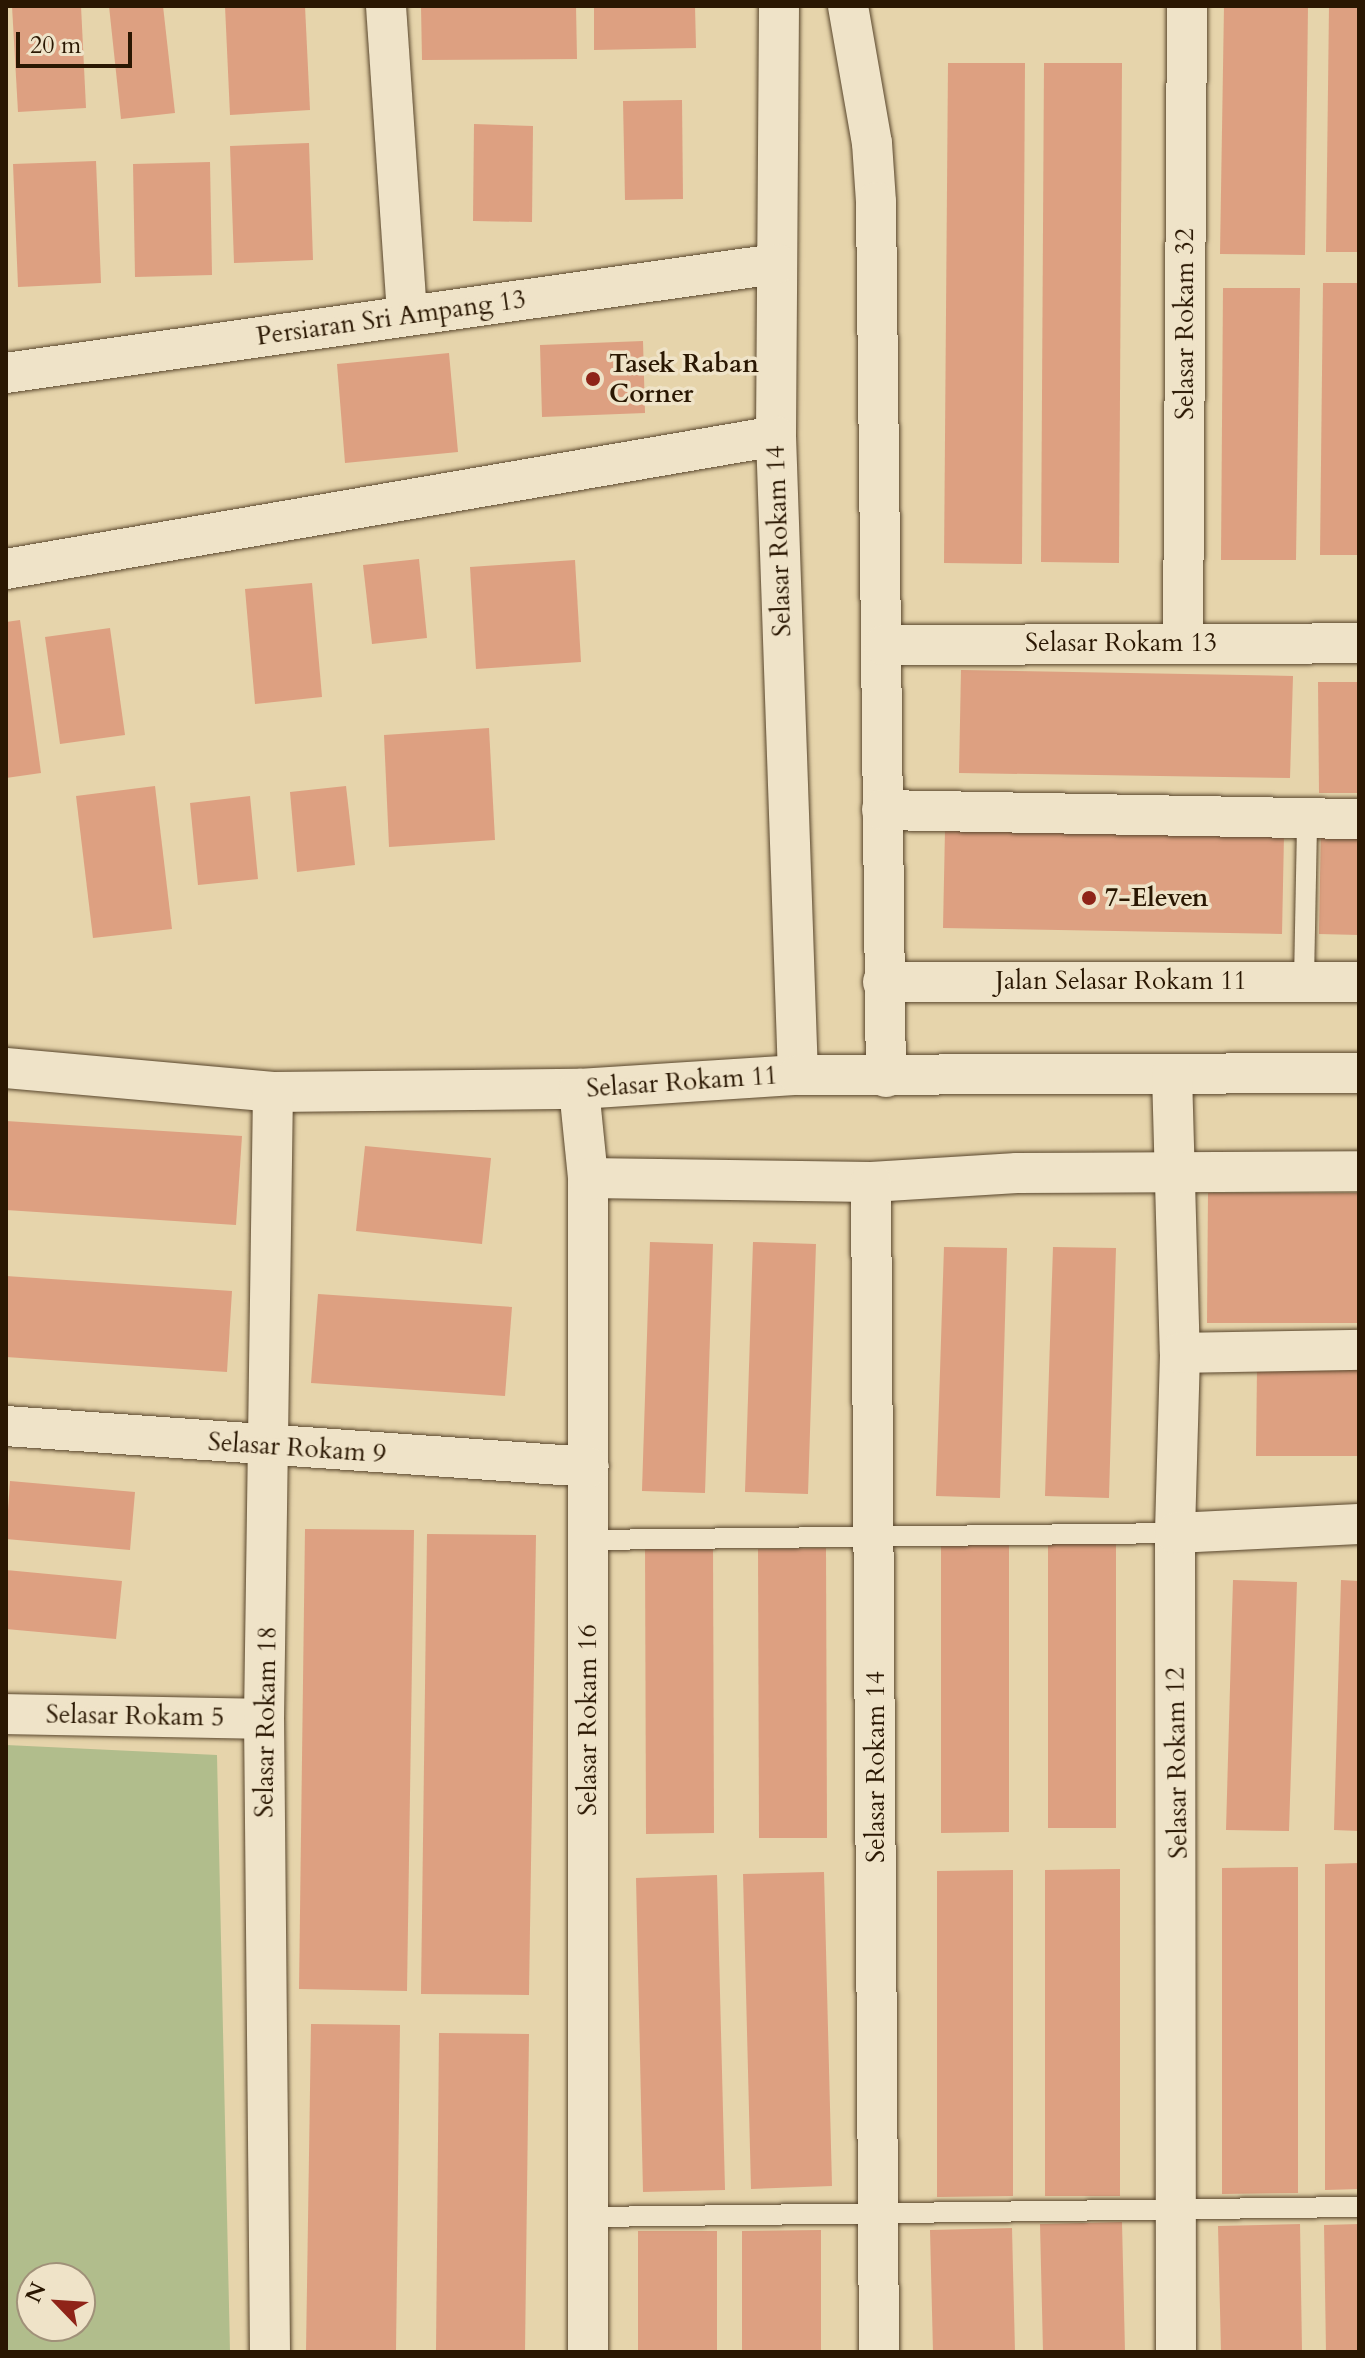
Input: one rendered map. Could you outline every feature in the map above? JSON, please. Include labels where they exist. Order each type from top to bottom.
[{"type":"street","points":[[386,6],[407,315]]},
{"type":"street","name":"Selasar Rokam 14","points":[[779,6],[776,436],[798,1075]]},
{"type":"street","points":[[848,6],[872,143],[876,202],[884,645],[882,810],[886,1077]]},
{"type":"street","name":"Selasar Rokam 32","points":[[1183,643],[1187,6]]},
{"type":"street","name":"Persiaran Sri Ampang 13","points":[[6,373],[776,264]]},
{"type":"street","points":[[6,569],[776,436]]},
{"type":"street","name":"Selasar Rokam 13","points":[[884,645],[1359,643]]},
{"type":"street","points":[[882,810],[1359,819]]},
{"type":"street","name":"Jalan Selasar Rokam 11","points":[[883,982],[1359,982]]},
{"type":"street","name":"Selasar Rokam 11","points":[[6,1068],[273,1092],[579,1089],[798,1075],[1359,1073]]},
{"type":"street","name":"Selasar Rokam 12","points":[[1172,1074],[1180,1353],[1175,1533],[1179,2207],[1176,2352]]},
{"type":"street","name":"Selasar Rokam 16","points":[[579,1089],[588,1178],[591,2217],[588,2352]]},
{"type":"street","name":"Selasar Rokam 18","points":[[270,2352],[264,1719],[272,1447],[273,1092]]},
{"type":"street","points":[[588,1178],[871,1182],[1017,1173],[1174,1175],[1359,1171]]},
{"type":"street","name":"Selasar Rokam 14","points":[[871,1182],[879,2352]]},
{"type":"street","points":[[1180,1353],[1359,1350]]},
{"type":"street","name":"Selasar Rokam 9","points":[[6,1426],[589,1467]]},
{"type":"street","points":[[1175,1533],[1359,1524]]},
{"type":"street","name":"Selasar Rokam 5","points":[[6,1714],[264,1719]]},
{"type":"lane","points":[[1304,981],[1307,820]]},
{"type":"lane","points":[[589,1540],[1175,1533]]},
{"type":"lane","points":[[591,2217],[879,2210],[1359,2207]]},
{"type":"green space","points":[[6,1745],[217,1755],[230,2352],[6,2352]]},
{"type":"building","points":[[12,6],[81,6],[86,108],[18,112]]},
{"type":"building","points":[[109,6],[163,6],[175,113],[121,119]]},
{"type":"building","points":[[225,6],[305,6],[310,110],[230,115]]},
{"type":"building","points":[[421,6],[576,6],[577,59],[422,60]]},
{"type":"building","points":[[594,6],[695,6],[696,48],[594,50]]},
{"type":"building","points":[[1224,6],[1308,6],[1305,255],[1220,254]]},
{"type":"building","points":[[1329,6],[1359,6],[1359,252],[1326,252]]},
{"type":"building","points":[[948,63],[1025,63],[1022,564],[944,563]]},
{"type":"building","points":[[1044,63],[1122,63],[1119,563],[1041,562]]},
{"type":"building","points":[[682,100],[683,199],[625,200],[623,101]]},
{"type":"building","points":[[474,124],[533,126],[532,222],[473,221]]},
{"type":"building","points":[[309,143],[313,260],[234,263],[230,146]]},
{"type":"building","points":[[96,161],[101,283],[18,287],[13,164]]},
{"type":"building","points":[[210,162],[212,275],[135,277],[133,164]]},
{"type":"building","points":[[1323,283],[1359,283],[1359,555],[1320,555]]},
{"type":"building","points":[[1223,288],[1300,288],[1296,560],[1221,560]]},
{"type":"building","name":"Tasek Raban Corner","points":[[643,341],[645,413],[542,417],[540,345]]},
{"type":"building","points":[[449,353],[458,452],[345,463],[337,364]]},
{"type":"building","points":[[419,559],[427,638],[372,644],[363,565]]},
{"type":"building","points":[[575,560],[581,662],[476,669],[470,567]]},
{"type":"building","points":[[312,583],[322,697],[255,704],[245,589]]},
{"type":"building","points":[[20,620],[41,773],[6,778],[6,622]]},
{"type":"building","points":[[110,628],[125,735],[60,744],[45,637]]},
{"type":"building","points":[[961,670],[1293,676],[1290,778],[959,773]]},
{"type":"building","points":[[1318,682],[1359,682],[1359,793],[1319,793]]},
{"type":"building","points":[[489,728],[495,840],[389,847],[384,735]]},
{"type":"building","points":[[155,786],[172,929],[93,938],[76,796]]},
{"type":"building","points":[[346,786],[355,865],[297,872],[290,792]]},
{"type":"building","points":[[250,796],[258,879],[198,885],[190,803]]},
{"type":"building","points":[[1321,828],[1359,828],[1359,935],[1319,934]]},
{"type":"building","points":[[945,830],[1284,835],[1282,934],[943,928]]},
{"type":"building","points":[[6,1121],[242,1136],[236,1225],[6,1210]]},
{"type":"building","points":[[365,1146],[491,1158],[482,1244],[356,1231]]},
{"type":"building","points":[[1208,1193],[1359,1193],[1359,1323],[1207,1323]]},
{"type":"building","points":[[650,1242],[713,1244],[705,1493],[642,1491]]},
{"type":"building","points":[[753,1242],[816,1244],[808,1494],[745,1492]]},
{"type":"building","points":[[944,1247],[1007,1248],[1000,1498],[936,1496]]},
{"type":"building","points":[[1053,1247],[1116,1248],[1109,1498],[1045,1496]]},
{"type":"building","points":[[6,1276],[232,1291],[227,1372],[6,1357]]},
{"type":"building","points":[[318,1294],[512,1307],[505,1396],[311,1383]]},
{"type":"building","points":[[1257,1367],[1359,1368],[1359,1456],[1256,1456]]},
{"type":"building","points":[[10,1481],[135,1492],[130,1550],[6,1539]]},
{"type":"building","points":[[305,1529],[414,1530],[407,1991],[299,1989]]},
{"type":"building","points":[[427,1534],[536,1535],[529,1995],[421,1994]]},
{"type":"building","points":[[1116,1539],[1116,1828],[1048,1828],[1048,1540]]},
{"type":"building","points":[[941,1543],[1009,1543],[1009,1832],[941,1833]]},
{"type":"building","points":[[645,1545],[713,1545],[714,1833],[646,1834]]},
{"type":"building","points":[[826,1548],[827,1838],[759,1838],[758,1549]]},
{"type":"building","points":[[6,1570],[122,1581],[116,1639],[6,1629]]},
{"type":"building","points":[[1233,1580],[1297,1582],[1289,1831],[1226,1830]]},
{"type":"building","points":[[1341,1580],[1359,1581],[1359,1831],[1334,1830]]},
{"type":"building","points":[[1359,1863],[1359,2189],[1325,2190],[1325,1864]]},
{"type":"building","points":[[1298,1867],[1298,2193],[1222,2194],[1222,1868]]},
{"type":"building","points":[[1120,1869],[1120,2196],[1045,2196],[1045,1870]]},
{"type":"building","points":[[1013,1870],[1013,2196],[937,2197],[937,1871]]},
{"type":"building","points":[[824,1872],[832,2186],[751,2189],[743,1874]]},
{"type":"building","points":[[717,1875],[725,2190],[643,2192],[636,1878]]},
{"type":"building","points":[[311,2024],[400,2025],[396,2352],[306,2352]]},
{"type":"building","points":[[439,2033],[529,2034],[525,2352],[436,2352]]},
{"type":"building","points":[[1122,2222],[1125,2352],[1043,2352],[1040,2224]]},
{"type":"building","points":[[1300,2224],[1302,2352],[1221,2352],[1218,2226]]},
{"type":"building","points":[[1359,2224],[1359,2352],[1326,2352],[1324,2225]]},
{"type":"building","points":[[1012,2228],[1015,2352],[933,2352],[930,2230]]},
{"type":"building","points":[[821,2230],[821,2352],[742,2352],[742,2231]]},
{"type":"building","points":[[638,2231],[717,2231],[717,2352],[638,2352]]},
{"type":"place","name":"Tasek Raban Corner","points":[[593,379]]},
{"type":"place","name":"7-Eleven","points":[[1089,898]]}]
